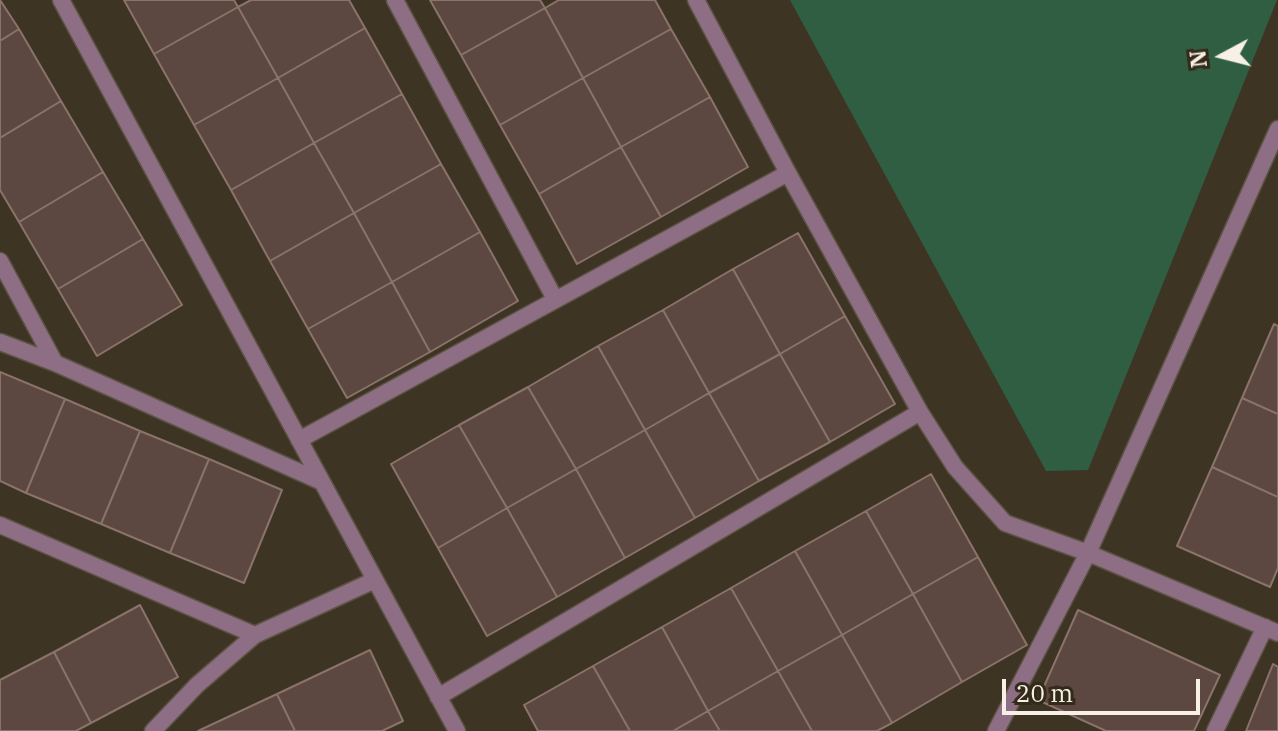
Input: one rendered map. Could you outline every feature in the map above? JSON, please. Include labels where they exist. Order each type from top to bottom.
[{"type":"street","points":[[61,0],[457,731]]},
{"type":"street","points":[[395,0],[555,299]]},
{"type":"street","points":[[696,0],[920,412],[955,467],[1005,523],[1088,553],[1271,630],[1215,731]]},
{"type":"street","points":[[996,731],[1088,553],[1278,129]]},
{"type":"street","points":[[299,440],[788,173]]},
{"type":"street","points":[[0,261],[55,363]]},
{"type":"street","points":[[0,342],[55,363],[322,482]]},
{"type":"street","points":[[438,697],[920,412]]},
{"type":"street","points":[[0,525],[255,635]]},
{"type":"street","points":[[153,731],[197,685],[255,635],[375,580]]},
{"type":"green space","points":[[790,0],[1277,0],[1088,470],[1046,471]]},
{"type":"building","points":[[0,0],[19,29],[0,41]]},
{"type":"building","points":[[124,0],[234,0],[238,7],[154,54]]},
{"type":"building","points":[[251,0],[349,0],[365,28],[278,78],[238,7]]},
{"type":"building","points":[[430,0],[540,0],[545,8],[461,55]]},
{"type":"building","points":[[559,0],[655,0],[671,29],[583,78],[545,8]]},
{"type":"building","points":[[238,7],[278,78],[194,125],[154,54]]},
{"type":"building","points":[[545,8],[583,78],[500,125],[461,55]]},
{"type":"building","points":[[365,28],[402,94],[314,143],[278,78]]},
{"type":"building","points":[[19,29],[61,101],[0,138],[0,41]]},
{"type":"building","points":[[671,29],[710,97],[621,147],[583,78]]},
{"type":"building","points":[[278,78],[314,143],[231,190],[194,125]]},
{"type":"building","points":[[583,78],[621,147],[539,194],[500,125]]},
{"type":"building","points":[[402,94],[441,164],[354,213],[314,143]]},
{"type":"building","points":[[710,97],[748,167],[661,217],[621,147]]},
{"type":"building","points":[[61,101],[103,172],[19,222],[0,190],[0,138]]},
{"type":"building","points":[[314,143],[354,213],[270,261],[231,190]]},
{"type":"building","points":[[621,147],[661,217],[577,264],[539,194]]},
{"type":"building","points":[[441,164],[480,232],[392,282],[354,213]]},
{"type":"building","points":[[103,172],[143,239],[58,289],[19,222]]},
{"type":"building","points":[[354,213],[392,282],[308,329],[270,261]]},
{"type":"building","points":[[480,232],[518,301],[430,352],[392,282]]},
{"type":"building","points":[[798,233],[845,316],[780,354],[733,269]]},
{"type":"building","points":[[143,239],[182,305],[97,356],[58,289]]},
{"type":"building","points":[[733,269],[780,354],[709,393],[663,310]]},
{"type":"building","points":[[392,282],[430,352],[347,398],[308,329]]},
{"type":"building","points":[[663,310],[709,393],[645,430],[598,346]]},
{"type":"building","points":[[845,316],[895,404],[830,442],[780,354]]},
{"type":"building","points":[[1274,324],[1278,326],[1278,414],[1242,398]]},
{"type":"building","points":[[598,346],[645,430],[576,469],[528,387]]},
{"type":"building","points":[[780,354],[830,442],[759,481],[709,393]]},
{"type":"building","points":[[0,372],[65,399],[26,493],[0,481]]},
{"type":"building","points":[[528,387],[576,469],[507,508],[459,425]]},
{"type":"building","points":[[709,393],[759,481],[695,518],[645,430]]},
{"type":"building","points":[[1242,398],[1278,414],[1278,497],[1212,467]]},
{"type":"building","points":[[65,399],[140,431],[101,524],[26,493]]},
{"type":"building","points":[[459,425],[507,508],[438,548],[391,464]]},
{"type":"building","points":[[645,430],[695,518],[625,558],[576,469]]},
{"type":"building","points":[[140,431],[209,459],[170,553],[101,524]]},
{"type":"building","points":[[209,459],[282,490],[244,583],[170,553]]},
{"type":"building","points":[[1212,467],[1278,497],[1278,568],[1270,587],[1177,546]]},
{"type":"building","points":[[576,469],[625,558],[557,597],[507,508]]},
{"type":"building","points":[[931,474],[978,557],[913,594],[866,511]]},
{"type":"building","points":[[507,508],[557,597],[487,636],[438,548]]},
{"type":"building","points":[[866,511],[913,594],[842,635],[795,551]]},
{"type":"building","points":[[795,551],[842,635],[778,671],[731,588]]},
{"type":"building","points":[[978,557],[1027,645],[962,682],[913,594]]},
{"type":"building","points":[[731,588],[778,671],[708,711],[662,627]]},
{"type":"building","points":[[913,594],[962,682],[892,723],[842,635]]},
{"type":"building","points":[[140,605],[178,677],[91,723],[54,652]]},
{"type":"building","points":[[1078,610],[1220,675],[1194,731],[1106,731],[1038,700]]},
{"type":"building","points":[[662,627],[708,711],[673,731],[630,731],[593,666]]},
{"type":"building","points":[[842,635],[892,723],[877,731],[812,731],[778,671]]},
{"type":"building","points":[[370,650],[403,721],[382,731],[295,731],[277,694]]},
{"type":"building","points":[[54,652],[91,723],[76,731],[0,731],[0,680]]},
{"type":"building","points":[[1273,664],[1278,667],[1278,731],[1246,731]]},
{"type":"building","points":[[593,666],[630,731],[538,731],[524,705]]},
{"type":"building","points":[[778,671],[812,731],[720,731],[708,711]]},
{"type":"building","points":[[277,694],[295,731],[198,731]]},
{"type":"building","points":[[708,711],[720,731],[673,731]]}]
